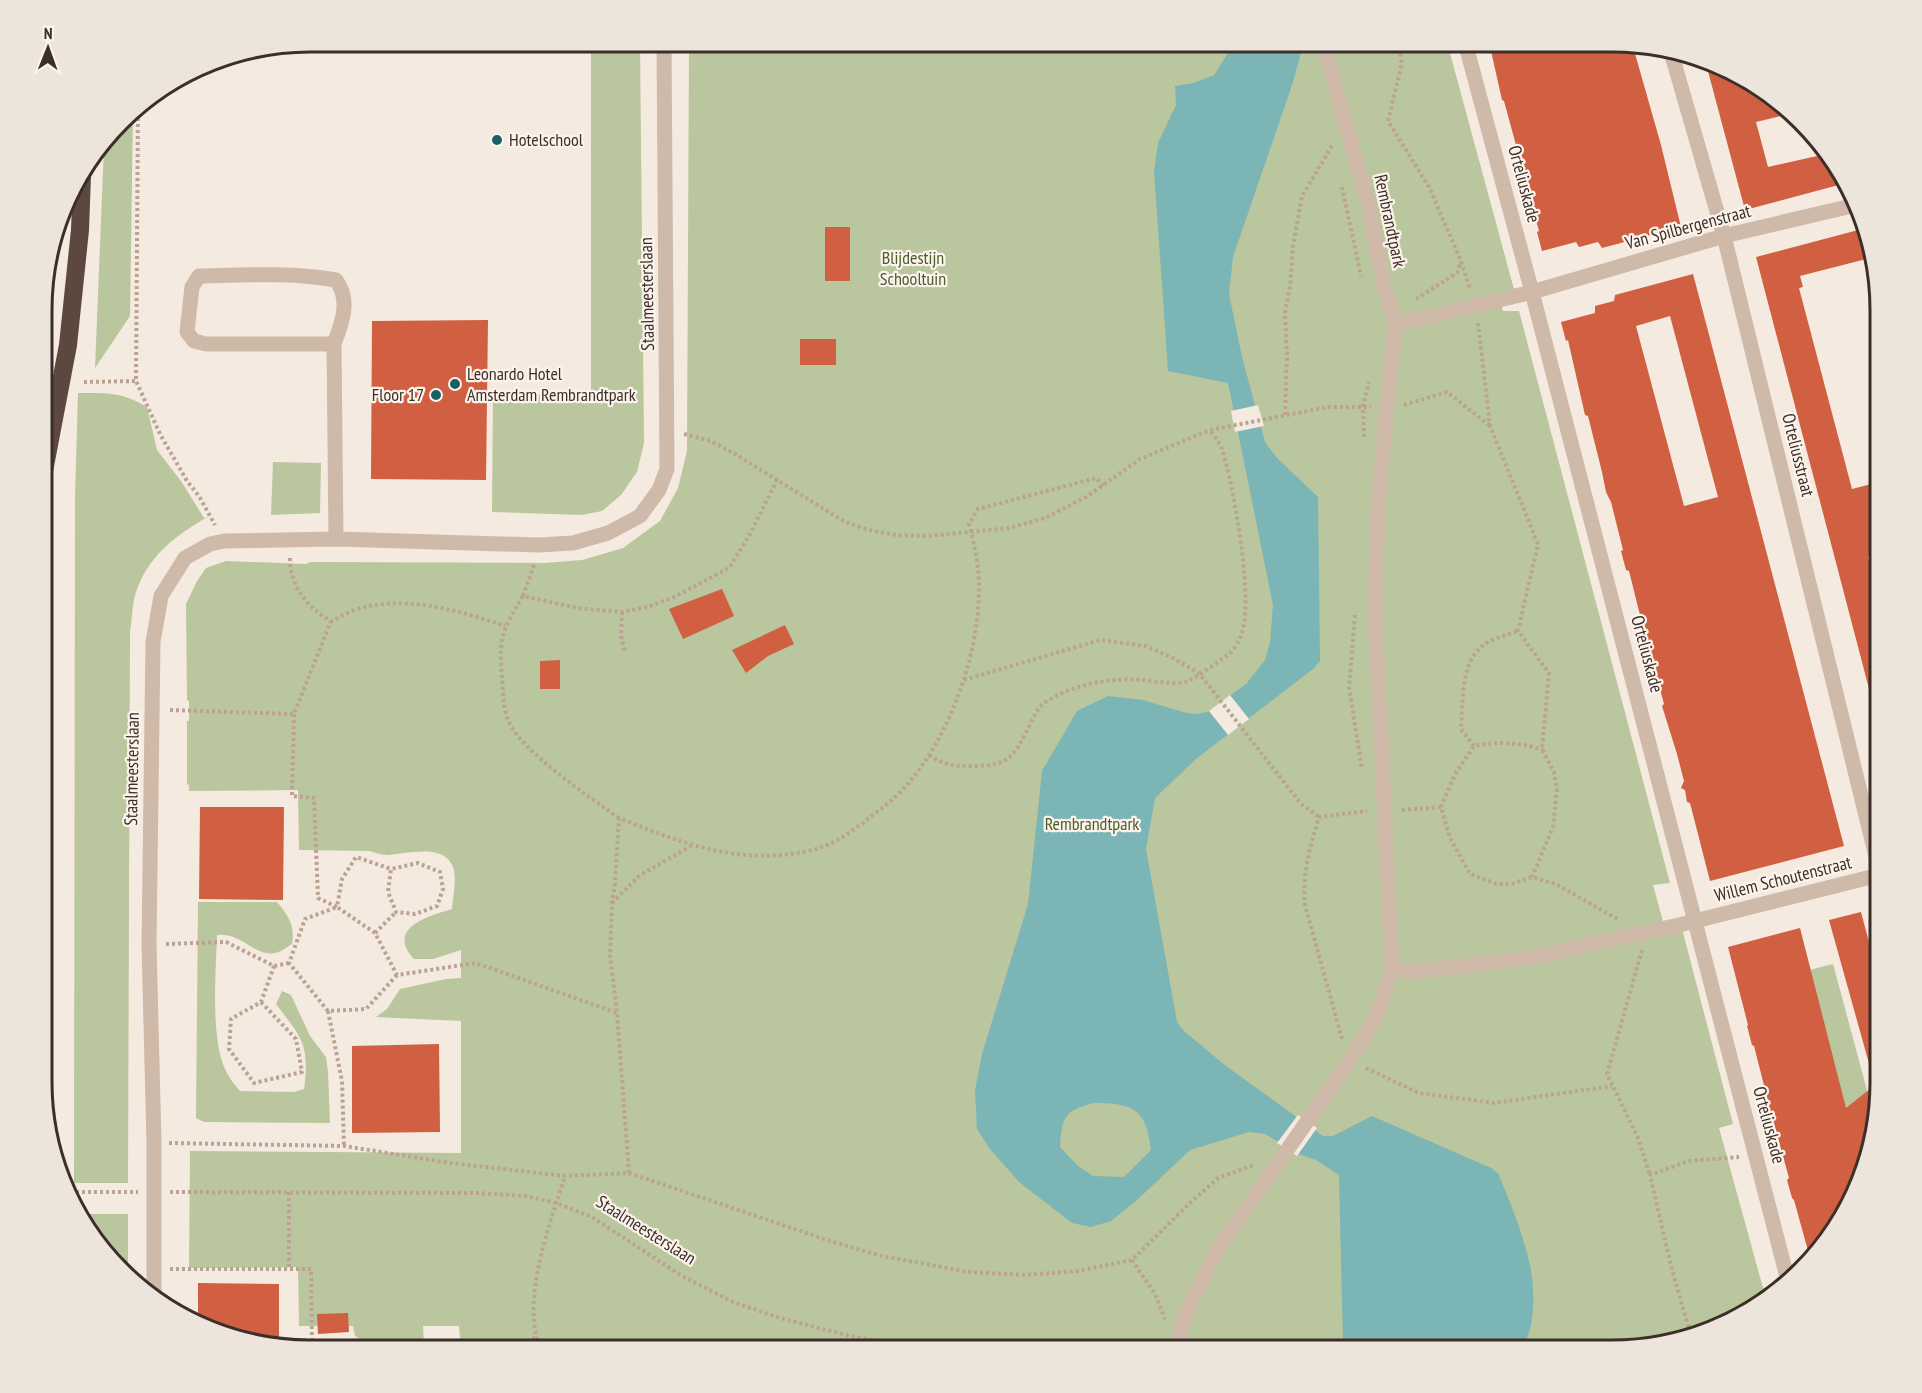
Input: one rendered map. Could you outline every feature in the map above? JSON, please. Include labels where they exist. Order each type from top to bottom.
[{"type":"highway","points":[[52,429],[68,345],[80,230],[81,191]]},
{"type":"street","name":"Staalmeesterslaan","points":[[154,1288],[154,1143],[149,944],[153,642],[160,596],[185,558],[210,544],[224,541],[336,539],[538,545],[573,543],[608,532],[640,516],[659,490],[667,470],[664,52]]},
{"type":"street","name":"Rembrandtpark","points":[[1326,52],[1369,207],[1383,283],[1395,325],[1378,502],[1375,614],[1392,969]]},
{"type":"street","name":"Orteliuskade","points":[[1469,52],[1786,1273]]},
{"type":"street","name":"Orteliusstraat","points":[[1673,60],[1724,236],[1870,828]]},
{"type":"street","name":"Van Spilbergenstraat","points":[[1395,325],[1532,292],[1724,236],[1848,208]]},
{"type":"street","points":[[334,344],[206,344],[194,341],[187,332],[192,287],[198,276],[284,275],[315,276],[336,280],[342,289],[345,302],[342,324],[334,344],[336,539]]},
{"type":"street","name":"Willem Schoutenstraat","points":[[1392,969],[1413,972],[1523,960],[1695,921],[1870,877]]},
{"type":"street","points":[[1179,1340],[1192,1299],[1218,1249],[1350,1060],[1378,1013],[1392,969]]},
{"type":"path","points":[[1400,52],[1402,63],[1388,121],[1429,187],[1461,261],[1476,305],[1490,426],[1538,544],[1518,631],[1549,673],[1543,750],[1554,772],[1557,789],[1552,827],[1532,878]]},
{"type":"path","points":[[138,118],[136,381],[169,449],[224,541]]},
{"type":"path","points":[[1285,415],[1287,355],[1285,313],[1302,196],[1334,142],[1336,153]]},
{"type":"path","points":[[1340,176],[1363,284]]},
{"type":"path","points":[[1390,308],[1421,297],[1457,273],[1461,261]]},
{"type":"path","points":[[668,435],[686,434],[711,441],[844,522],[869,530],[907,536],[971,532],[1009,528],[1046,518],[1103,486],[1140,459],[1210,430],[1328,407],[1364,406],[1371,376]]},
{"type":"path","points":[[84,382],[136,381]]},
{"type":"path","points":[[1388,410],[1447,392],[1490,426]]},
{"type":"path","points":[[929,755],[942,764],[963,766],[988,766],[1005,762],[1016,753],[1035,714],[1043,704],[1061,693],[1101,681],[1125,679],[1177,683],[1189,681],[1232,652],[1242,636],[1245,614],[1243,555],[1229,474],[1221,446],[1210,430]]},
{"type":"path","points":[[538,545],[534,566],[523,596],[505,626],[500,649],[502,689],[508,721],[519,737],[551,766],[619,818],[691,846],[723,852],[769,856],[809,851],[851,833],[906,786],[929,755],[944,727],[963,680],[975,636],[979,598],[978,568],[969,524],[978,509],[1096,478],[1103,486]]},
{"type":"path","points":[[523,596],[578,608],[622,612],[648,607],[674,597],[729,568],[777,480]]},
{"type":"path","points":[[290,540],[290,570],[300,595],[315,612],[331,621]]},
{"type":"path","points":[[397,975],[375,933],[337,907],[318,898],[314,798],[292,796],[294,714],[331,621],[360,608],[382,604],[421,605],[451,610],[505,626]]},
{"type":"path","points":[[622,612],[621,636],[625,652]]},
{"type":"path","points":[[1474,746],[1461,729],[1468,668],[1479,648],[1497,638],[1518,631]]},
{"type":"path","points":[[963,680],[1100,640],[1146,646],[1199,673],[1301,804],[1319,817],[1367,811],[1383,812],[1441,807]]},
{"type":"path","points":[[153,709],[294,714]]},
{"type":"path","points":[[1543,750],[1521,743],[1496,741],[1474,746],[1455,774],[1441,807],[1450,838],[1470,874],[1497,884],[1511,884],[1532,878],[1556,884],[1641,933],[1642,948],[1606,1074],[1638,1138],[1650,1175],[1671,1266],[1689,1329]]},
{"type":"path","points":[[1319,817],[1309,850],[1303,885],[1305,905],[1342,1039],[1350,1060],[1419,1093],[1494,1103],[1612,1086]]},
{"type":"path","points":[[619,818],[610,955],[617,1013],[629,1173]]},
{"type":"path","points":[[612,903],[639,876],[691,846]]},
{"type":"path","points":[[337,907],[342,879],[356,857],[390,869],[418,863],[440,872],[443,889],[437,906],[415,914],[396,912]]},
{"type":"path","points":[[390,869],[388,892],[396,912]]},
{"type":"path","points":[[289,963],[305,919],[337,907]]},
{"type":"path","points":[[375,933],[396,912]]},
{"type":"path","points":[[149,944],[226,942],[274,966],[289,963]]},
{"type":"path","points":[[289,963],[328,1011],[342,1081],[344,1146]]},
{"type":"path","points":[[328,1011],[366,1009],[397,975],[476,963],[617,1013]]},
{"type":"path","points":[[261,1002],[296,1040],[302,1072],[254,1083],[229,1049],[231,1019],[261,1002],[274,966]]},
{"type":"path","points":[[154,1143],[344,1146],[450,1163],[565,1176],[629,1173],[830,1241],[882,1256],[968,1272],[1025,1275],[1077,1271],[1132,1260],[1218,1178],[1267,1161],[1281,1159]]},
{"type":"path","points":[[1650,1175],[1689,1161],[1757,1155]]},
{"type":"path","points":[[536,1340],[532,1318],[533,1298],[539,1265],[565,1176]]},
{"type":"path","points":[[77,1192],[154,1192]]},
{"type":"path","name":"Staalmeesterslaan","points":[[154,1192],[477,1192],[525,1196],[556,1203],[592,1217],[682,1276],[732,1302],[780,1318],[876,1340]]},
{"type":"path","points":[[289,1192],[289,1269]]},
{"type":"path","points":[[1132,1260],[1155,1294],[1173,1340]]},
{"type":"path","points":[[154,1269],[311,1269],[312,1340]]},
{"type":"path","points":[[532,1340],[535,1337]]},
{"type":"green space","points":[[591,52],[640,52],[644,443],[637,472],[621,495],[602,511],[582,515],[492,512],[493,396],[591,392]]},
{"type":"green space","name":"Rembrandtpark","points":[[689,52],[1450,52],[1515,293],[1499,297],[1503,311],[1519,311],[1670,883],[1653,885],[1664,925],[1680,921],[1733,1124],[1719,1128],[1763,1288],[1770,1286],[1741,1306],[1695,1327],[1662,1336],[1629,1340],[460,1340],[459,1326],[423,1326],[424,1340],[361,1340],[355,1336],[353,1326],[299,1326],[298,1267],[189,1268],[190,1151],[461,1153],[461,1021],[376,1017],[387,1009],[400,989],[461,978],[461,950],[433,959],[414,959],[406,948],[404,939],[407,931],[422,920],[452,909],[455,882],[453,867],[442,855],[433,852],[388,855],[370,851],[299,850],[298,790],[189,791],[187,784],[189,701],[187,700],[186,604],[197,581],[206,568],[226,561],[306,564],[310,562],[545,563],[582,560],[623,548],[660,521],[678,488],[687,451]]},
{"type":"green space","points":[[133,123],[130,316],[95,368],[104,156]]},
{"type":"green space","points":[[78,393],[114,394],[130,398],[147,407],[157,450],[181,481],[204,518],[209,516],[174,539],[147,569],[135,595],[130,632],[128,1183],[74,1183],[75,498]]},
{"type":"green space","points":[[273,462],[321,463],[320,513],[271,515]]},
{"type":"green space","points":[[198,902],[277,902],[288,917],[293,932],[292,944],[282,951],[268,953],[234,937],[217,935],[215,1005],[221,1057],[227,1074],[240,1091],[294,1092],[304,1089],[305,1052],[298,1034],[276,1004],[282,991],[291,995],[310,1036],[326,1057],[330,1123],[204,1122],[196,1118]]},
{"type":"green space","points":[[1833,964],[1869,1098],[1861,1150],[1838,1206],[1782,977]]},
{"type":"green space","points":[[88,1214],[128,1214],[128,1265],[116,1253]]},
{"type":"water","points":[[1229,52],[1301,52],[1233,257],[1229,294],[1242,357],[1265,442],[1277,458],[1318,497],[1320,661],[1313,669],[1196,759],[1155,798],[1146,849],[1177,1022],[1185,1032],[1226,1066],[1323,1136],[1333,1136],[1372,1116],[1498,1173],[1522,1235],[1530,1267],[1533,1307],[1532,1320],[1525,1340],[1343,1340],[1339,1175],[1316,1160],[1301,1155],[1265,1134],[1249,1132],[1190,1150],[1136,1201],[1111,1221],[1091,1227],[1072,1223],[1019,1182],[990,1149],[977,1129],[975,1090],[982,1054],[1028,904],[1042,771],[1077,711],[1108,696],[1143,700],[1194,714],[1209,711],[1246,684],[1265,660],[1270,643],[1273,605],[1228,383],[1168,371],[1154,171],[1158,143],[1176,105],[1175,86],[1194,83],[1214,75]],"holes":[[[1093,1103],[1118,1104],[1128,1107],[1141,1117],[1149,1136],[1151,1150],[1124,1177],[1093,1176],[1078,1166],[1060,1147],[1064,1122],[1066,1117],[1076,1109]]]},
{"type":"pier","points":[[1258,405],[1264,426],[1235,432],[1231,411]]},
{"type":"pier","points":[[1230,695],[1249,719],[1228,735],[1209,711]]},
{"type":"pier","points":[[1298,1115],[1317,1128],[1297,1156],[1277,1143]]},
{"type":"building","points":[[1491,52],[1635,54],[1681,227],[1602,248],[1598,242],[1579,247],[1576,242],[1542,251],[1537,232],[1539,231],[1502,100]]},
{"type":"building","points":[[1708,71],[1741,87],[1782,116],[1756,122],[1768,167],[1817,156],[1837,185],[1745,210]]},
{"type":"building","points":[[825,227],[850,227],[850,281],[825,281]]},
{"type":"building","points":[[1857,230],[1861,243],[1865,259],[1800,276],[1803,287],[1799,288],[1852,489],[1870,484],[1870,557],[1868,557],[1870,564],[1870,693],[1756,257]]},
{"type":"building","points":[[1693,274],[1844,846],[1710,881],[1690,803],[1687,802],[1685,790],[1681,788],[1684,781],[1662,706],[1664,704],[1642,629],[1629,571],[1626,570],[1621,551],[1623,550],[1588,416],[1585,415],[1568,340],[1566,341],[1561,322],[1595,313],[1595,306],[1614,301],[1615,295]],"holes":[[[1670,316],[1718,497],[1684,506],[1636,326]]]},
{"type":"building","points":[[488,320],[486,480],[371,479],[372,321]]},
{"type":"building","points":[[800,339],[836,339],[836,365],[800,365]]},
{"type":"building","points":[[722,589],[734,616],[683,639],[669,609]]},
{"type":"building","points":[[785,625],[794,644],[768,656],[746,673],[732,650]]},
{"type":"building","points":[[560,660],[560,689],[540,689],[540,661]]},
{"type":"building","points":[[200,807],[284,807],[283,900],[199,899]]},
{"type":"building","points":[[1861,912],[1870,946],[1870,1067],[1829,920]]},
{"type":"building","points":[[1800,928],[1846,1108],[1870,1089],[1865,1133],[1856,1166],[1835,1212],[1808,1250],[1787,1180],[1789,1178],[1772,1122],[1728,947]]},
{"type":"building","points":[[439,1044],[440,1132],[352,1133],[352,1046]]},
{"type":"building","points":[[198,1283],[279,1284],[279,1338],[243,1332],[198,1315]]},
{"type":"building","points":[[348,1313],[349,1332],[318,1334],[317,1314]]},
{"type":"place","name":"Hotelschool","points":[[497,140]]},
{"type":"place","name":"Leonardo Hotel Amsterdam Rembrandtpark","points":[[455,384]]},
{"type":"place","name":"Floor 17","points":[[436,395]]},
{"type":"park label","name":"Blijdestijn Schooltuin","points":[[913,268]]}]
